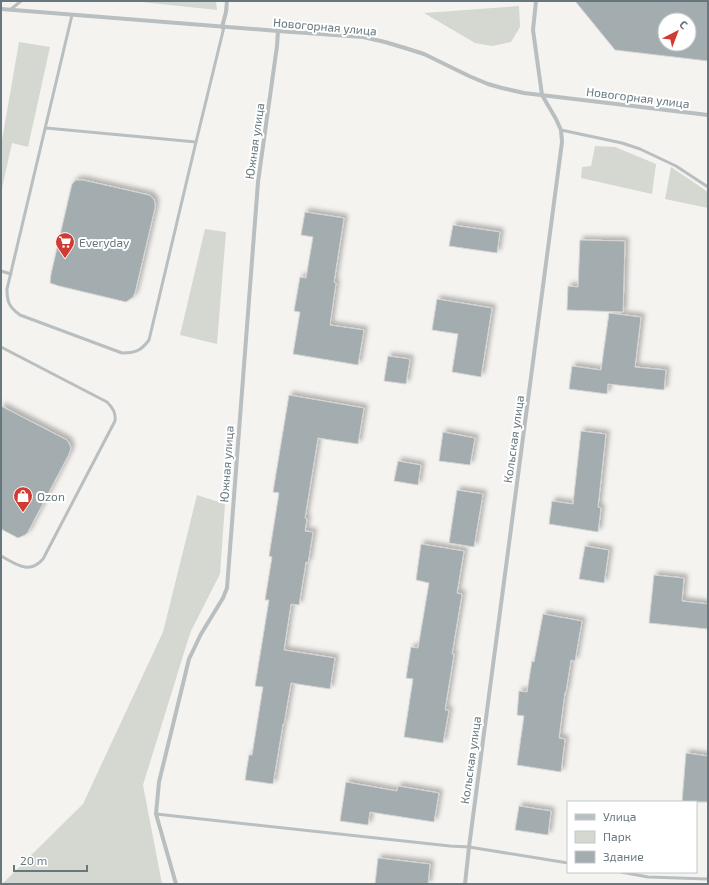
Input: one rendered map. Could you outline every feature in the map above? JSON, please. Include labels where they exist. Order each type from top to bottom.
[{"type":"street","points":[[223,27],[227,1]]},
{"type":"street","name":"Кольская улица","points":[[465,884],[562,142],[561,130],[542,95],[533,30],[536,1]]},
{"type":"street","name":"Новогорная улица","points":[[1,9],[363,37],[424,54],[468,76],[488,84],[524,93],[708,115]]},
{"type":"street","name":"Южная улица","points":[[176,884],[156,814],[159,782],[189,659],[227,588],[258,182],[278,31]]},
{"type":"lane","points":[[10,10],[21,1]]},
{"type":"lane","points":[[72,15],[7,289],[7,297],[8,303],[13,310],[20,315],[122,353],[138,351],[145,346],[149,340],[223,27]]},
{"type":"lane","points":[[46,128],[196,142]]},
{"type":"lane","points":[[561,130],[622,143],[640,149],[676,166],[708,187]]},
{"type":"lane","points":[[1,271],[11,274]]},
{"type":"lane","points":[[1,347],[107,402],[114,410],[116,417],[115,422],[39,564],[26,568],[1,556]]},
{"type":"lane","points":[[156,814],[469,847],[567,863]]},
{"type":"lane","points":[[628,873],[648,876],[708,880]]},
{"type":"green space","points":[[132,1],[216,1],[217,10]]},
{"type":"green space","points":[[519,6],[520,27],[511,42],[492,46],[475,43],[424,13]]},
{"type":"green space","points":[[19,42],[50,47],[28,147],[12,143],[1,193],[1,146]]},
{"type":"green space","points":[[595,146],[615,147],[656,164],[652,194],[581,178],[582,167],[591,166]]},
{"type":"green space","points":[[671,167],[708,192],[708,208],[665,199]]},
{"type":"green space","points":[[205,229],[226,232],[217,344],[180,335]]},
{"type":"green space","points":[[197,495],[225,504],[220,574],[191,631],[143,785],[162,884],[2,884],[83,804],[163,632]]},
{"type":"building","points":[[575,1],[708,1],[708,61],[615,50]]},
{"type":"building","points":[[76,180],[83,180],[149,195],[154,200],[155,208],[135,293],[133,297],[126,302],[50,283],[72,184]]},
{"type":"building","points":[[305,212],[344,218],[334,282],[336,283],[330,325],[364,330],[358,365],[293,354],[300,312],[294,311],[300,277],[306,278],[313,237],[301,235]]},
{"type":"building","points":[[453,225],[500,232],[497,253],[449,246]]},
{"type":"building","points":[[580,240],[625,241],[623,312],[567,310],[568,286],[578,287]]},
{"type":"building","points":[[437,299],[492,308],[481,377],[452,372],[458,334],[432,330]]},
{"type":"building","points":[[609,313],[641,317],[635,367],[666,370],[664,390],[608,384],[607,394],[569,389],[572,366],[601,370]]},
{"type":"building","points":[[388,356],[410,359],[406,384],[384,381]]},
{"type":"building","points":[[289,395],[364,408],[358,444],[318,438],[305,518],[307,519],[305,531],[313,532],[308,563],[306,562],[299,605],[291,604],[284,650],[335,658],[330,689],[291,683],[273,784],[245,780],[249,755],[252,755],[263,687],[255,686],[269,600],[265,600],[272,557],[269,556],[279,493],[273,492]]},
{"type":"building","points":[[1,406],[67,440],[71,448],[28,532],[18,538],[1,529]]},
{"type":"building","points":[[581,431],[606,434],[598,507],[601,508],[598,532],[549,524],[552,501],[573,504]]},
{"type":"building","points":[[443,432],[475,438],[470,465],[439,461]]},
{"type":"building","points":[[398,461],[421,465],[418,485],[394,481]]},
{"type":"building","points":[[457,490],[483,494],[474,547],[449,543]]},
{"type":"building","points":[[421,544],[464,551],[457,593],[462,594],[452,654],[454,654],[445,710],[449,710],[443,743],[404,737],[413,679],[406,678],[411,647],[418,648],[429,583],[416,580]]},
{"type":"building","points":[[585,546],[609,550],[604,583],[579,579]]},
{"type":"building","points":[[654,575],[684,578],[682,601],[708,604],[708,629],[649,623]]},
{"type":"building","points":[[543,614],[582,621],[575,661],[571,660],[565,692],[559,738],[565,739],[561,772],[517,765],[524,716],[517,715],[519,691],[527,692],[532,661],[534,662]]},
{"type":"building","points":[[686,753],[708,756],[708,802],[682,801]]},
{"type":"building","points":[[346,782],[397,791],[398,786],[439,793],[434,822],[370,812],[368,825],[340,821]]},
{"type":"building","points":[[519,806],[551,811],[548,835],[515,830]]},
{"type":"building","points":[[378,858],[430,864],[428,884],[375,884]]},
{"type":"place","name":"Everyday","points":[[65,259]]},
{"type":"place","name":"Ozon","points":[[23,513]]}]
